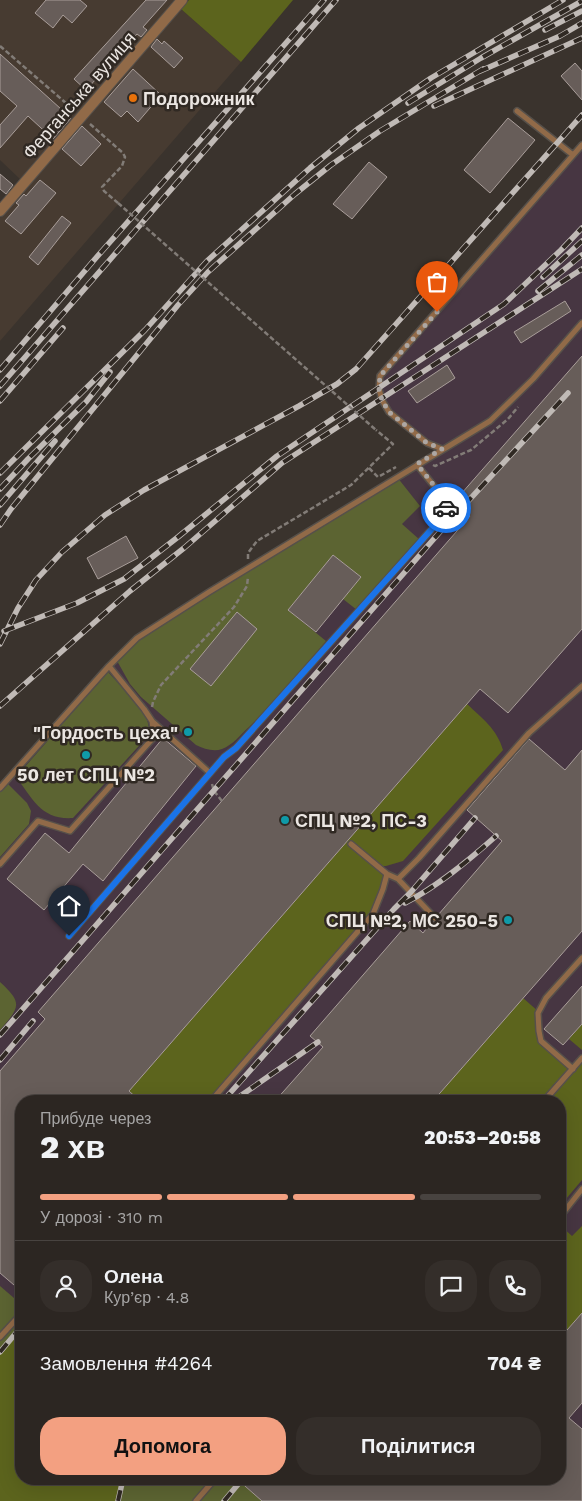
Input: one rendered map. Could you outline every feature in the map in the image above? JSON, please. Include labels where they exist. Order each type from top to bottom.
[{"type":"street","name":"Ферганська вулиця","points":[[0,211],[182,0]]},
{"type":"lane","points":[[518,111],[573,155]]},
{"type":"lane","points":[[442,449],[427,443],[389,412],[382,400],[379,389],[380,376],[582,145]]},
{"type":"lane","points":[[0,788],[109,666],[137,638],[417,464],[490,421],[533,379],[582,323]]},
{"type":"lane","points":[[69,936],[224,757],[236,748],[447,512],[443,497],[417,464]]},
{"type":"lane","points":[[109,666],[152,721],[210,773]]},
{"type":"lane","points":[[398,879],[419,858],[529,733],[582,686]]},
{"type":"lane","points":[[0,864],[38,821],[70,831],[154,737],[152,721]]},
{"type":"lane","points":[[351,844],[387,874],[398,879],[435,918]]},
{"type":"lane","points":[[216,1095],[373,914],[387,874]]},
{"type":"lane","points":[[572,1069],[541,1041],[538,1031],[538,1013],[546,998],[582,958]]},
{"type":"lane","points":[[549,1095],[582,1058]]},
{"type":"lane","points":[[566,1209],[582,1190]]},
{"type":"lane","points":[[0,1337],[15,1322]]},
{"type":"lane","points":[[196,1501],[210,1485]]},
{"type":"path","points":[[108,194],[393,444]]},
{"type":"path","points":[[210,773],[214,791],[222,801]]},
{"type":"shaded area","points":[[0,0],[189,0],[181,9],[241,62],[0,341],[0,203],[20,179],[0,160]]},
{"type":"shaded area","points":[[582,145],[582,1501],[0,1501],[0,789],[109,666],[442,450],[427,443],[389,412],[382,400],[380,376]]},
{"type":"green space","points":[[189,0],[293,0],[241,62],[181,9]]},
{"type":"green space","points":[[397,477],[420,506],[402,524],[420,540],[357,610],[343,599],[361,577],[333,555],[288,610],[326,641],[269,706],[233,742],[222,749],[216,750],[196,745],[141,697],[130,684],[116,659],[137,638]]},
{"type":"green space","points":[[108,672],[144,714],[148,724],[148,736],[73,818],[53,816],[45,812],[33,800],[16,777]]},
{"type":"green space","points":[[467,704],[493,730],[503,750],[403,861],[386,866],[378,866],[387,874],[373,914],[216,1095],[133,1095],[129,1091]]},
{"type":"green space","points":[[6,782],[27,803],[31,811],[29,824],[0,857],[0,788]]},
{"type":"green space","points":[[0,982],[13,995],[16,1005],[12,1016],[0,1030]]},
{"type":"green space","points":[[523,998],[539,1012],[541,1041],[572,1069],[582,1058],[582,1180],[566,1199],[566,1095],[438,1095]]},
{"type":"green space","points":[[582,1024],[582,1050],[569,1039]]},
{"type":"green space","points":[[582,1226],[582,1313],[566,1331],[566,1230],[572,1236]]},
{"type":"green space","points":[[0,1286],[15,1299],[15,1334],[0,1352]]},
{"type":"green space","points":[[15,1334],[15,1485],[122,1485],[118,1501],[0,1501],[0,1352]]},
{"type":"green space","points":[[122,1485],[244,1485],[262,1501],[118,1501]]},
{"type":"building","points":[[46,0],[80,0],[87,6],[72,23],[63,15],[53,28],[35,13]]},
{"type":"building","points":[[146,0],[167,0],[143,27],[147,30],[141,37],[137,34],[86,90],[74,79]]},
{"type":"building","points":[[157,39],[162,44],[164,41],[183,58],[174,68],[151,47]]},
{"type":"building","points":[[0,54],[71,118],[53,139],[28,116],[0,148],[0,125],[17,106],[0,91]]},
{"type":"building","points":[[575,63],[582,71],[582,100],[561,76]]},
{"type":"building","name":"Подорожник","points":[[133,69],[161,95],[138,122],[127,111],[121,117],[104,102]]},
{"type":"building","points":[[508,118],[535,140],[490,193],[464,170]]},
{"type":"building","points":[[82,126],[101,144],[81,166],[62,149]]},
{"type":"building","points":[[369,162],[387,177],[352,219],[333,204]]},
{"type":"building","points":[[0,174],[13,185],[6,194],[0,189]]},
{"type":"building","points":[[40,180],[56,193],[21,234],[5,221],[19,205],[16,203],[24,194],[26,196]]},
{"type":"building","points":[[62,216],[71,223],[38,265],[29,257]]},
{"type":"building","points":[[565,301],[571,311],[521,343],[514,332]]},
{"type":"building","name":"СПЦ №2, ПС-3","points":[[582,356],[582,629],[508,713],[480,689],[129,1091],[133,1095],[15,1095],[15,1286],[0,1273],[0,1071],[45,1019],[38,1012],[470,516],[454,502]]},
{"type":"building","points":[[447,365],[455,378],[417,403],[408,391]]},
{"type":"building","points":[[126,536],[138,558],[98,579],[87,558]]},
{"type":"building","points":[[333,555],[361,577],[316,632],[288,610]]},
{"type":"building","points":[[237,612],[257,629],[211,686],[190,669]]},
{"type":"building","points":[[163,738],[196,766],[103,881],[83,864],[44,910],[7,879],[45,833],[69,853]]},
{"type":"building","name":"СПЦ №2, МС 250-5","points":[[529,739],[565,770],[582,750],[582,931],[438,1095],[280,1095],[323,1047],[310,1036],[410,921],[423,933],[432,921],[438,921],[438,915],[502,841],[467,810]]},
{"type":"building","points":[[582,986],[582,1024],[563,1045],[544,1029]]},
{"type":"building","points":[[582,1313],[582,1403],[569,1418],[582,1429],[582,1501],[262,1501],[244,1485],[566,1485],[566,1331]]},
{"type":"railway","points":[[0,370],[95,259],[324,0]]},
{"type":"railway","points":[[0,386],[336,0]]},
{"type":"railway","points":[[0,473],[145,330],[207,261],[310,168],[359,128],[431,78],[563,0]]},
{"type":"railway","points":[[408,103],[481,58],[582,1]]},
{"type":"railway","points":[[545,30],[582,11]]},
{"type":"railway","points":[[478,72],[560,36],[582,23]]},
{"type":"railway","points":[[434,106],[582,38]]},
{"type":"railway","points":[[0,525],[11,509],[178,305],[208,272],[295,194],[331,165],[380,131],[483,69]]},
{"type":"railway","points":[[0,644],[18,608],[36,580],[62,552],[105,515],[144,490],[337,384],[356,369],[582,115]]},
{"type":"railway","points":[[4,631],[77,603],[124,579],[277,456],[504,304],[582,228]]},
{"type":"railway","points":[[543,277],[582,241]]},
{"type":"railway","points":[[538,291],[582,255]]},
{"type":"railway","points":[[0,706],[130,591],[184,548],[282,463],[582,269]]},
{"type":"railway","points":[[0,401],[63,328]]},
{"type":"railway","points":[[0,489],[86,402],[110,372]]},
{"type":"railway","points":[[0,1035],[446,525],[568,393]]},
{"type":"railway","points":[[0,505],[55,441]]},
{"type":"railway","points":[[228,1095],[475,818]]},
{"type":"railway","points":[[405,903],[429,889],[475,855],[496,836]]},
{"type":"railway","points":[[0,1060],[33,1021]]},
{"type":"railway","points":[[242,1095],[318,1042]]},
{"type":"railway","points":[[0,1352],[15,1334]]},
{"type":"railway","points":[[118,1501],[122,1485]]},
{"type":"railway","points":[[224,1501],[237,1485]]},
{"type":"way so far","points":[[437,312],[380,376],[379,389],[382,400],[389,412],[427,443],[442,449],[417,464],[443,497],[446,508]]},
{"type":"place","name":"Подорожник","points":[[133,98]]},
{"type":"place","name":"\"Гордость цеха\"","points":[[188,732]]},
{"type":"place","name":"50 лет СПЦ №2","points":[[86,755]]},
{"type":"place","name":"СПЦ №2, ПС-3","points":[[285,820]]},
{"type":"place","name":"СПЦ №2, МС 250-5","points":[[508,920]]},
{"type":"route","points":[[69,936],[224,757],[236,748],[447,512],[446,508]]}]
